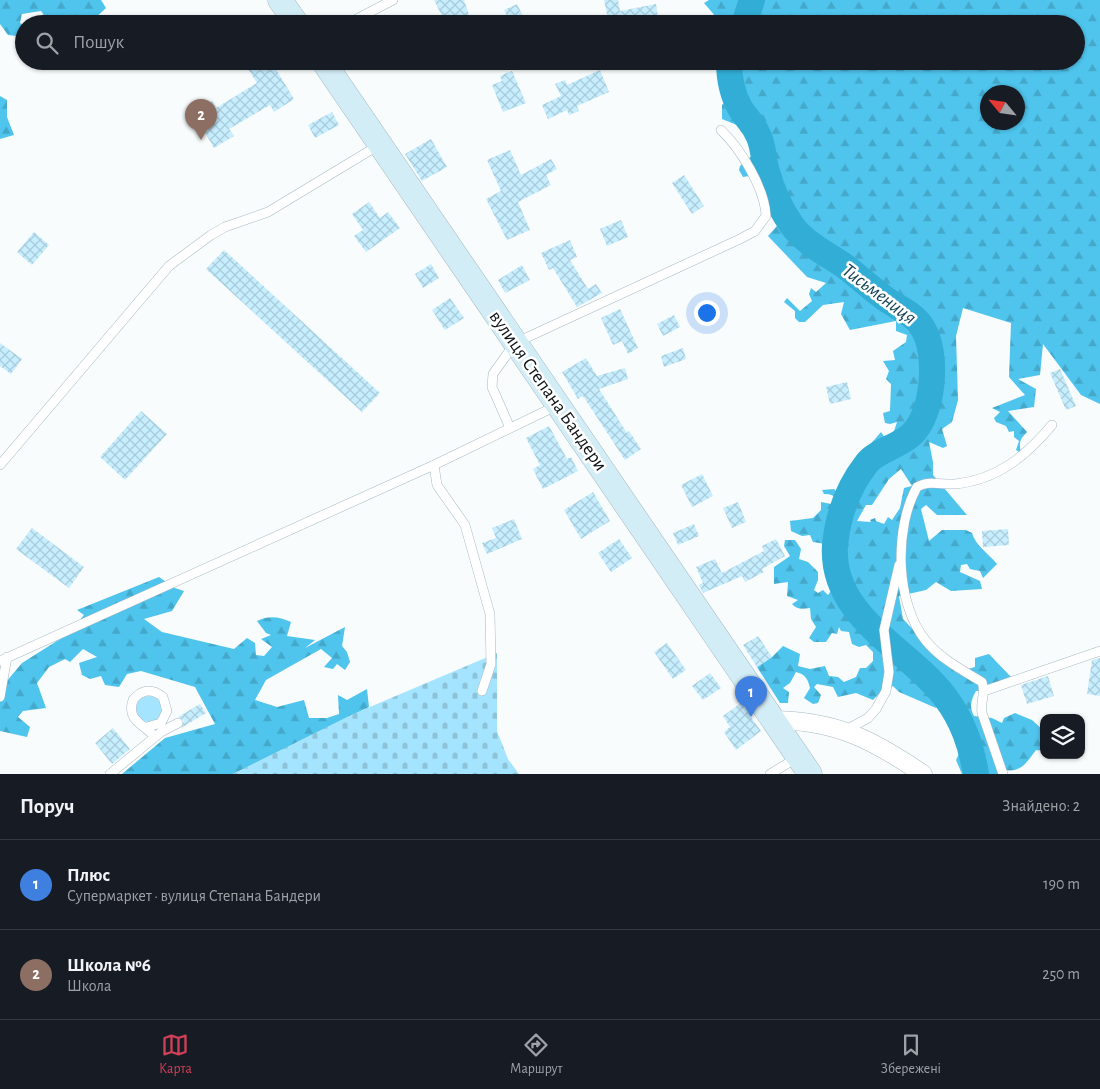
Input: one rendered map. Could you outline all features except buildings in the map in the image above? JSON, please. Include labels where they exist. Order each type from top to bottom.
[{"type":"main road","points":[[280,0],[291,15]]},
{"type":"main road","name":"вулиця Степана Бандери","points":[[329,70],[515,344],[776,720],[804,765]]},
{"type":"street","points":[[776,720],[816,724],[845,730],[891,752],[923,774]]},
{"type":"lane","points":[[364,15],[393,0]]},
{"type":"lane","points":[[510,428],[492,387],[493,374],[515,344],[740,239],[761,224],[766,216],[762,198],[740,153],[721,130]]},
{"type":"lane","points":[[0,465],[169,266],[211,235],[268,212],[380,145]]},
{"type":"lane","points":[[0,696],[4,659],[434,465],[558,405]]},
{"type":"lane","points":[[845,730],[868,718],[876,709],[886,691],[889,672],[884,630],[901,560],[905,528],[913,494],[917,487],[930,482],[960,484],[1007,468],[1036,444],[1052,426]]},
{"type":"lane","points":[[434,465],[437,485],[465,525],[490,614],[491,664],[482,691]]},
{"type":"lane","points":[[901,560],[909,611],[916,626],[938,653],[982,682],[984,691],[980,704],[982,713],[1003,774]]},
{"type":"lane","points":[[984,691],[1100,651]]},
{"type":"lane","points":[[147,727],[160,723],[167,711],[163,697],[151,690],[137,694],[130,707],[134,720],[147,727],[155,737]]},
{"type":"lane","points":[[110,774],[155,737],[178,723]]},
{"type":"lane","points":[[770,774],[804,765]]},
{"type":"green space","points":[[0,0],[101,0],[106,8],[99,15],[44,15],[41,11],[15,15],[15,36],[8,35],[0,24]]},
{"type":"green space","points":[[709,0],[1100,0],[1100,404],[1081,395],[1043,344],[1040,375],[1018,379],[1036,389],[1034,407],[1008,411],[1027,432],[1020,442],[1021,453],[1016,450],[1019,441],[1014,437],[1014,431],[1009,432],[1006,426],[996,422],[994,418],[1000,412],[992,408],[1025,395],[1009,377],[1011,323],[963,308],[956,336],[958,400],[952,422],[942,429],[947,446],[943,448],[929,442],[933,462],[933,475],[967,515],[937,515],[926,505],[921,509],[929,541],[942,530],[966,530],[972,533],[979,545],[997,564],[983,578],[980,571],[970,569],[967,564],[961,565],[960,572],[980,581],[982,589],[951,591],[936,582],[926,590],[899,596],[903,619],[924,641],[968,669],[975,667],[975,658],[989,654],[1011,677],[986,690],[976,691],[971,706],[974,716],[992,718],[1002,723],[1004,718],[1015,713],[1032,720],[1040,727],[1040,750],[1036,750],[1021,767],[1013,770],[1000,769],[1000,774],[962,774],[956,760],[965,741],[958,732],[958,726],[947,722],[951,714],[944,709],[942,701],[936,708],[899,692],[893,686],[881,692],[873,700],[856,693],[838,697],[833,687],[817,684],[814,687],[821,695],[818,703],[813,704],[804,698],[810,688],[807,680],[802,674],[796,672],[790,683],[783,688],[789,692],[788,703],[780,703],[757,667],[772,657],[783,646],[800,654],[798,666],[810,669],[825,666],[829,676],[838,677],[844,682],[856,677],[860,668],[866,668],[873,661],[873,652],[866,645],[859,647],[852,644],[849,632],[841,631],[839,627],[837,634],[832,633],[826,642],[814,642],[809,638],[816,627],[811,619],[810,608],[798,608],[792,604],[798,600],[787,596],[788,582],[774,584],[774,567],[790,556],[784,546],[785,540],[795,540],[801,549],[799,559],[808,562],[818,572],[818,580],[814,590],[818,593],[823,590],[828,595],[836,584],[828,576],[825,568],[830,548],[825,544],[813,542],[810,535],[802,536],[791,531],[790,521],[813,518],[821,510],[821,502],[842,506],[835,497],[830,494],[824,494],[822,490],[834,489],[843,498],[850,500],[848,487],[863,477],[858,459],[881,432],[887,441],[893,434],[897,422],[885,423],[883,413],[890,411],[891,384],[886,379],[889,371],[883,361],[895,360],[893,351],[906,342],[907,335],[896,331],[896,321],[850,330],[841,314],[844,302],[823,305],[805,322],[799,322],[795,318],[795,311],[784,302],[787,298],[800,311],[812,301],[809,294],[811,288],[816,292],[826,283],[807,277],[768,236],[793,208],[773,182],[761,176],[743,177],[739,170],[740,166],[754,154],[764,136],[722,119],[722,105],[740,87],[717,79],[718,70],[1085,70],[1085,15],[714,15],[704,3]],"holes":[[[901,469],[912,486],[904,488],[900,508],[892,520],[888,517],[884,524],[876,521],[875,518],[870,520],[871,522],[857,521],[866,505],[872,505],[889,479]],[[841,544],[846,575],[836,575],[836,556]]]},
{"type":"green space","points":[[0,96],[7,100],[7,117],[14,135],[0,139]]},
{"type":"green space","points":[[159,577],[175,588],[184,591],[172,611],[144,619],[162,632],[234,649],[247,638],[255,643],[256,655],[264,656],[272,647],[261,639],[271,635],[266,633],[257,621],[262,619],[274,617],[291,622],[287,636],[315,640],[305,648],[345,627],[342,646],[347,652],[350,662],[345,670],[337,664],[333,669],[324,667],[332,658],[321,649],[266,680],[255,700],[277,707],[304,700],[309,718],[327,718],[339,714],[338,695],[347,700],[367,689],[369,707],[233,774],[122,774],[165,738],[215,724],[195,687],[141,671],[127,674],[119,687],[105,685],[101,676],[90,679],[82,675],[79,663],[97,657],[83,649],[70,662],[65,659],[49,667],[37,683],[46,708],[23,711],[18,717],[30,727],[27,737],[0,731],[0,689],[22,663],[68,634],[84,615],[77,610]]},
{"type":"green space","points":[[497,653],[497,731],[508,759],[519,774],[233,774],[351,715]]},
{"type":"green space","points":[[149,696],[158,700],[162,709],[158,718],[149,722],[140,718],[136,709],[140,700]]},
{"type":"waterway","name":"Тисьмениця","points":[[747,15],[752,0]]},
{"type":"waterway","name":"Тисьмениця","points":[[730,70],[735,97],[762,145],[771,185],[780,205],[796,231],[809,243],[846,267],[919,322],[927,338],[931,352],[932,383],[925,413],[919,426],[911,435],[871,459],[854,482],[841,512],[835,545],[837,570],[845,592],[858,612],[874,630],[929,679],[945,697],[957,715],[965,734],[972,753],[976,774]]},
{"type":"place","name":"Школа №6","points":[[201,140]]},
{"type":"place","name":"Плюс","points":[[751,717]]}]
